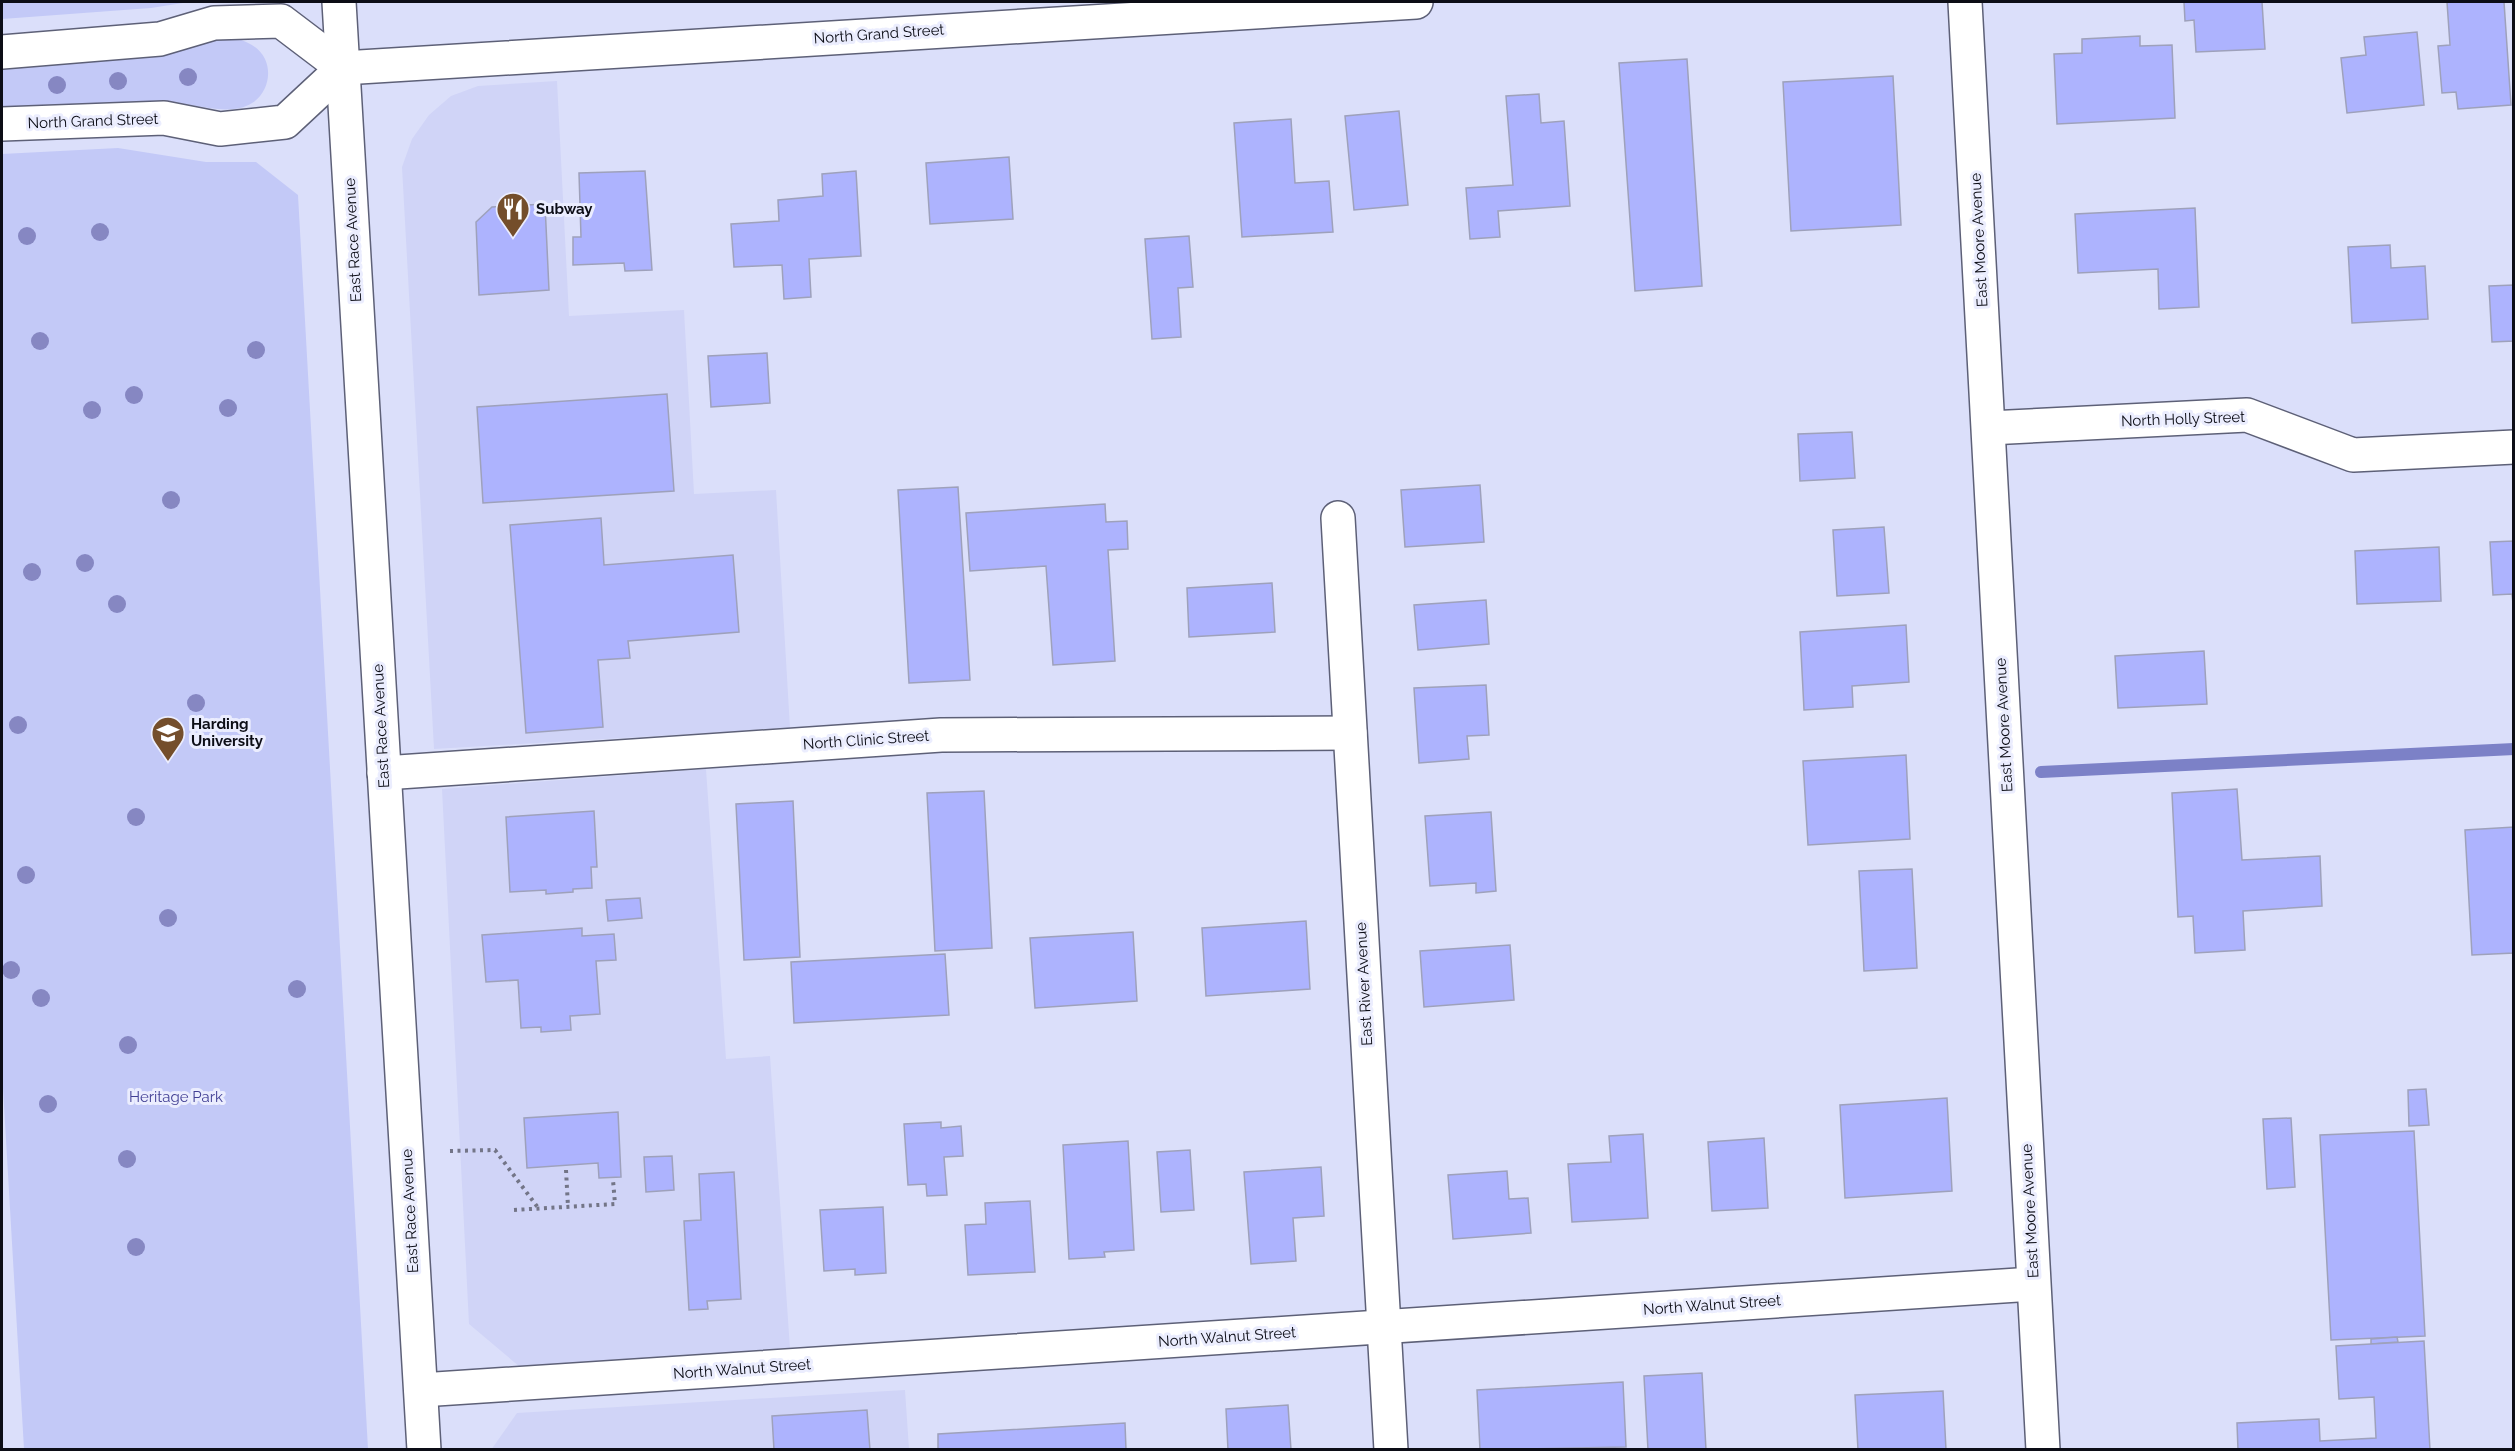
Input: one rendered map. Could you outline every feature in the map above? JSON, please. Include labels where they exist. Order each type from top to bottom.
[{"type":"street","name":"East Race Avenue","points":[[339,2],[424,1449]]},
{"type":"street","name":"North Grand Street","points":[[2,124],[164,118],[220,129],[285,122],[343,68],[1416,2]]},
{"type":"street","name":"East Moore Avenue","points":[[1965,2],[2043,1449]]},
{"type":"street","points":[[2,52],[160,39],[214,23],[281,21],[343,68]]},
{"type":"street","name":"North Holly Street","points":[[1989,428],[2247,415],[2353,455],[2514,447]]},
{"type":"street","name":"East River Avenue","points":[[1338,518],[1391,1449]]},
{"type":"street","name":"North Clinic Street","points":[[384,773],[940,735],[1350,733]]},
{"type":"street","name":"North Walnut Street","points":[[421,1390],[2033,1284]]},
{"type":"path","points":[[450,1152],[495,1149],[539,1209]]},
{"type":"path","points":[[566,1170],[567,1207]]},
{"type":"path","points":[[514,1210],[615,1204],[613,1180]]},
{"type":"shaded area","points":[[557,81],[569,316],[684,310],[694,494],[776,490],[790,728],[434,749],[402,167],[412,139],[429,115],[451,96],[478,86]]},
{"type":"shaded area","points":[[706,769],[726,1059],[770,1056],[790,1349],[520,1367],[469,1324],[442,789]]},
{"type":"shaded area","points":[[905,1390],[909,1449],[491,1450],[517,1413]]},
{"type":"green space","points":[[2,2],[189,2],[151,8],[2,19]]},
{"type":"green space","points":[[236,38],[260,51],[268,71],[265,89],[252,103],[242,107],[221,109],[159,102],[2,111],[2,66]]},
{"type":"green space","name":"Heritage Park","points":[[118,148],[206,162],[256,162],[298,195],[368,1449],[24,1449],[2,1071],[2,154]]},
{"type":"building","points":[[2184,2],[2262,2],[2265,49],[2196,52],[2194,20],[2185,21]]},
{"type":"building","points":[[2447,2],[2504,2],[2511,105],[2458,109],[2456,92],[2442,93],[2438,46],[2450,45]]},
{"type":"building","points":[[2417,32],[2424,105],[2347,113],[2341,58],[2366,55],[2364,37]]},
{"type":"building","points":[[2140,36],[2140,46],[2172,45],[2175,118],[2057,124],[2054,54],[2082,53],[2082,39]]},
{"type":"building","points":[[1687,59],[1702,286],[1635,291],[1619,63]]},
{"type":"building","points":[[1893,76],[1901,225],[1791,231],[1783,82]]},
{"type":"building","points":[[1539,94],[1541,123],[1564,121],[1570,206],[1498,211],[1500,237],[1470,239],[1466,188],[1513,185],[1506,96]]},
{"type":"building","points":[[1399,111],[1408,205],[1354,210],[1345,116]]},
{"type":"building","points":[[1291,119],[1295,183],[1329,181],[1333,232],[1242,237],[1234,123]]},
{"type":"building","points":[[1009,157],[1013,219],[930,224],[926,163]]},
{"type":"building","points":[[645,171],[652,270],[625,271],[624,263],[573,265],[573,237],[581,237],[579,173]]},
{"type":"building","points":[[856,171],[861,256],[809,259],[811,297],[784,299],[782,265],[734,267],[731,224],[779,221],[778,200],[823,196],[822,174]]},
{"type":"building","points":[[545,204],[549,290],[479,295],[476,222],[492,207]]},
{"type":"building","points":[[2195,208],[2199,307],[2159,309],[2158,269],[2078,273],[2075,214]]},
{"type":"building","points":[[1189,236],[1193,287],[1178,288],[1181,337],[1152,339],[1145,239]]},
{"type":"building","points":[[2390,245],[2391,268],[2425,266],[2428,319],[2352,323],[2348,247]]},
{"type":"building","points":[[2514,285],[2514,341],[2492,342],[2489,286]]},
{"type":"building","points":[[767,353],[770,403],[711,407],[708,356]]},
{"type":"building","points":[[667,394],[674,491],[483,503],[477,407]]},
{"type":"building","points":[[1852,432],[1855,478],[1800,481],[1798,434]]},
{"type":"building","points":[[1480,485],[1484,542],[1405,547],[1401,490]]},
{"type":"building","points":[[958,487],[970,680],[909,683],[898,490]]},
{"type":"building","points":[[1105,504],[1106,522],[1127,521],[1128,549],[1108,550],[1115,661],[1053,665],[1046,566],[970,571],[966,513]]},
{"type":"building","points":[[601,518],[604,565],[733,555],[739,632],[628,641],[630,658],[598,660],[603,727],[526,733],[510,525]]},
{"type":"building","points":[[1884,527],[1889,593],[1837,596],[1833,530]]},
{"type":"building","points":[[2514,541],[2514,613],[2512,594],[2493,595],[2490,542]]},
{"type":"building","points":[[2439,547],[2441,601],[2357,604],[2355,551]]},
{"type":"building","points":[[1272,583],[1275,632],[1189,637],[1187,588]]},
{"type":"building","points":[[1486,600],[1489,644],[1418,650],[1414,605]]},
{"type":"building","points":[[1906,625],[1909,682],[1852,686],[1853,707],[1804,710],[1800,632]]},
{"type":"building","points":[[2204,651],[2207,704],[2118,708],[2115,656]]},
{"type":"building","points":[[1486,685],[1489,735],[1467,736],[1469,759],[1419,763],[1414,688]]},
{"type":"building","points":[[1906,755],[1910,839],[1808,845],[1803,761]]},
{"type":"building","points":[[2237,789],[2242,860],[2320,856],[2322,906],[2243,911],[2245,950],[2195,953],[2193,916],[2178,917],[2172,793]]},
{"type":"building","points":[[984,791],[992,948],[935,951],[927,793]]},
{"type":"building","points":[[793,801],[800,957],[744,960],[736,804]]},
{"type":"building","points":[[594,811],[597,867],[591,867],[592,888],[546,894],[546,890],[510,892],[506,817]]},
{"type":"building","points":[[1491,812],[1496,891],[1476,893],[1476,883],[1430,886],[1425,816]]},
{"type":"building","points":[[2514,827],[2514,953],[2472,955],[2465,830]]},
{"type":"building","points":[[1912,869],[1917,968],[1864,971],[1859,871]]},
{"type":"building","points":[[640,898],[642,918],[608,921],[606,900]]},
{"type":"building","points":[[1306,921],[1310,989],[1206,996],[1202,928]]},
{"type":"building","points":[[582,928],[582,936],[614,934],[616,960],[596,961],[600,1014],[570,1016],[571,1030],[541,1032],[541,1027],[521,1028],[518,980],[486,982],[482,935]]},
{"type":"building","points":[[1133,932],[1137,1001],[1035,1008],[1030,938]]},
{"type":"building","points":[[1510,945],[1514,1000],[1424,1007],[1420,951]]},
{"type":"building","points":[[945,954],[949,1015],[794,1023],[791,962]]},
{"type":"building","points":[[2426,1089],[2429,1125],[2409,1126],[2408,1090]]},
{"type":"building","points":[[1947,1098],[1952,1191],[1845,1198],[1840,1105]]},
{"type":"building","points":[[618,1112],[621,1177],[599,1178],[598,1163],[527,1168],[524,1118]]},
{"type":"building","points":[[2291,1118],[2295,1187],[2267,1189],[2263,1119]]},
{"type":"building","points":[[941,1122],[941,1128],[961,1126],[963,1156],[944,1157],[947,1195],[927,1196],[926,1184],[908,1185],[904,1124]]},
{"type":"building","points":[[2414,1131],[2425,1336],[2331,1340],[2320,1135]]},
{"type":"building","points":[[1643,1134],[1648,1218],[1572,1222],[1568,1164],[1611,1162],[1609,1136]]},
{"type":"building","points":[[1764,1138],[1768,1208],[1712,1211],[1708,1142]]},
{"type":"building","points":[[1128,1141],[1134,1250],[1104,1252],[1105,1257],[1069,1259],[1063,1145]]},
{"type":"building","points":[[1190,1150],[1194,1210],[1161,1212],[1157,1152]]},
{"type":"building","points":[[672,1156],[674,1190],[646,1192],[644,1157]]},
{"type":"building","points":[[1321,1167],[1324,1216],[1293,1218],[1296,1261],[1251,1264],[1244,1172]]},
{"type":"building","points":[[1507,1171],[1509,1199],[1528,1198],[1531,1233],[1453,1239],[1448,1175]]},
{"type":"building","points":[[734,1172],[741,1299],[707,1301],[708,1309],[689,1310],[684,1221],[701,1220],[699,1174]]},
{"type":"building","points":[[1030,1201],[1035,1272],[968,1275],[965,1225],[986,1224],[985,1203]]},
{"type":"building","points":[[883,1207],[886,1273],[855,1275],[855,1269],[824,1271],[820,1210]]},
{"type":"building","points":[[2397,1337],[2398,1342],[2371,1344],[2371,1339]]},
{"type":"building","points":[[2424,1341],[2430,1450],[2238,1450],[2237,1423],[2319,1419],[2320,1441],[2376,1438],[2374,1397],[2339,1399],[2336,1346]]},
{"type":"building","points":[[1702,1373],[1706,1450],[1648,1450],[1644,1376]]},
{"type":"building","points":[[1623,1382],[1626,1447],[1480,1450],[1477,1390]]},
{"type":"building","points":[[1943,1391],[1946,1450],[1858,1450],[1855,1395]]},
{"type":"building","points":[[1288,1405],[1291,1450],[1228,1450],[1226,1409]]},
{"type":"building","points":[[867,1410],[870,1450],[774,1450],[772,1416]]},
{"type":"building","points":[[1125,1423],[1126,1450],[938,1450],[938,1434]]},
{"type":"waterway","points":[[2041,772],[2514,749]]},
{"type":"place","name":"Subway","points":[[513,238]]},
{"type":"place","name":"Harding University","points":[[168,762]]}]
